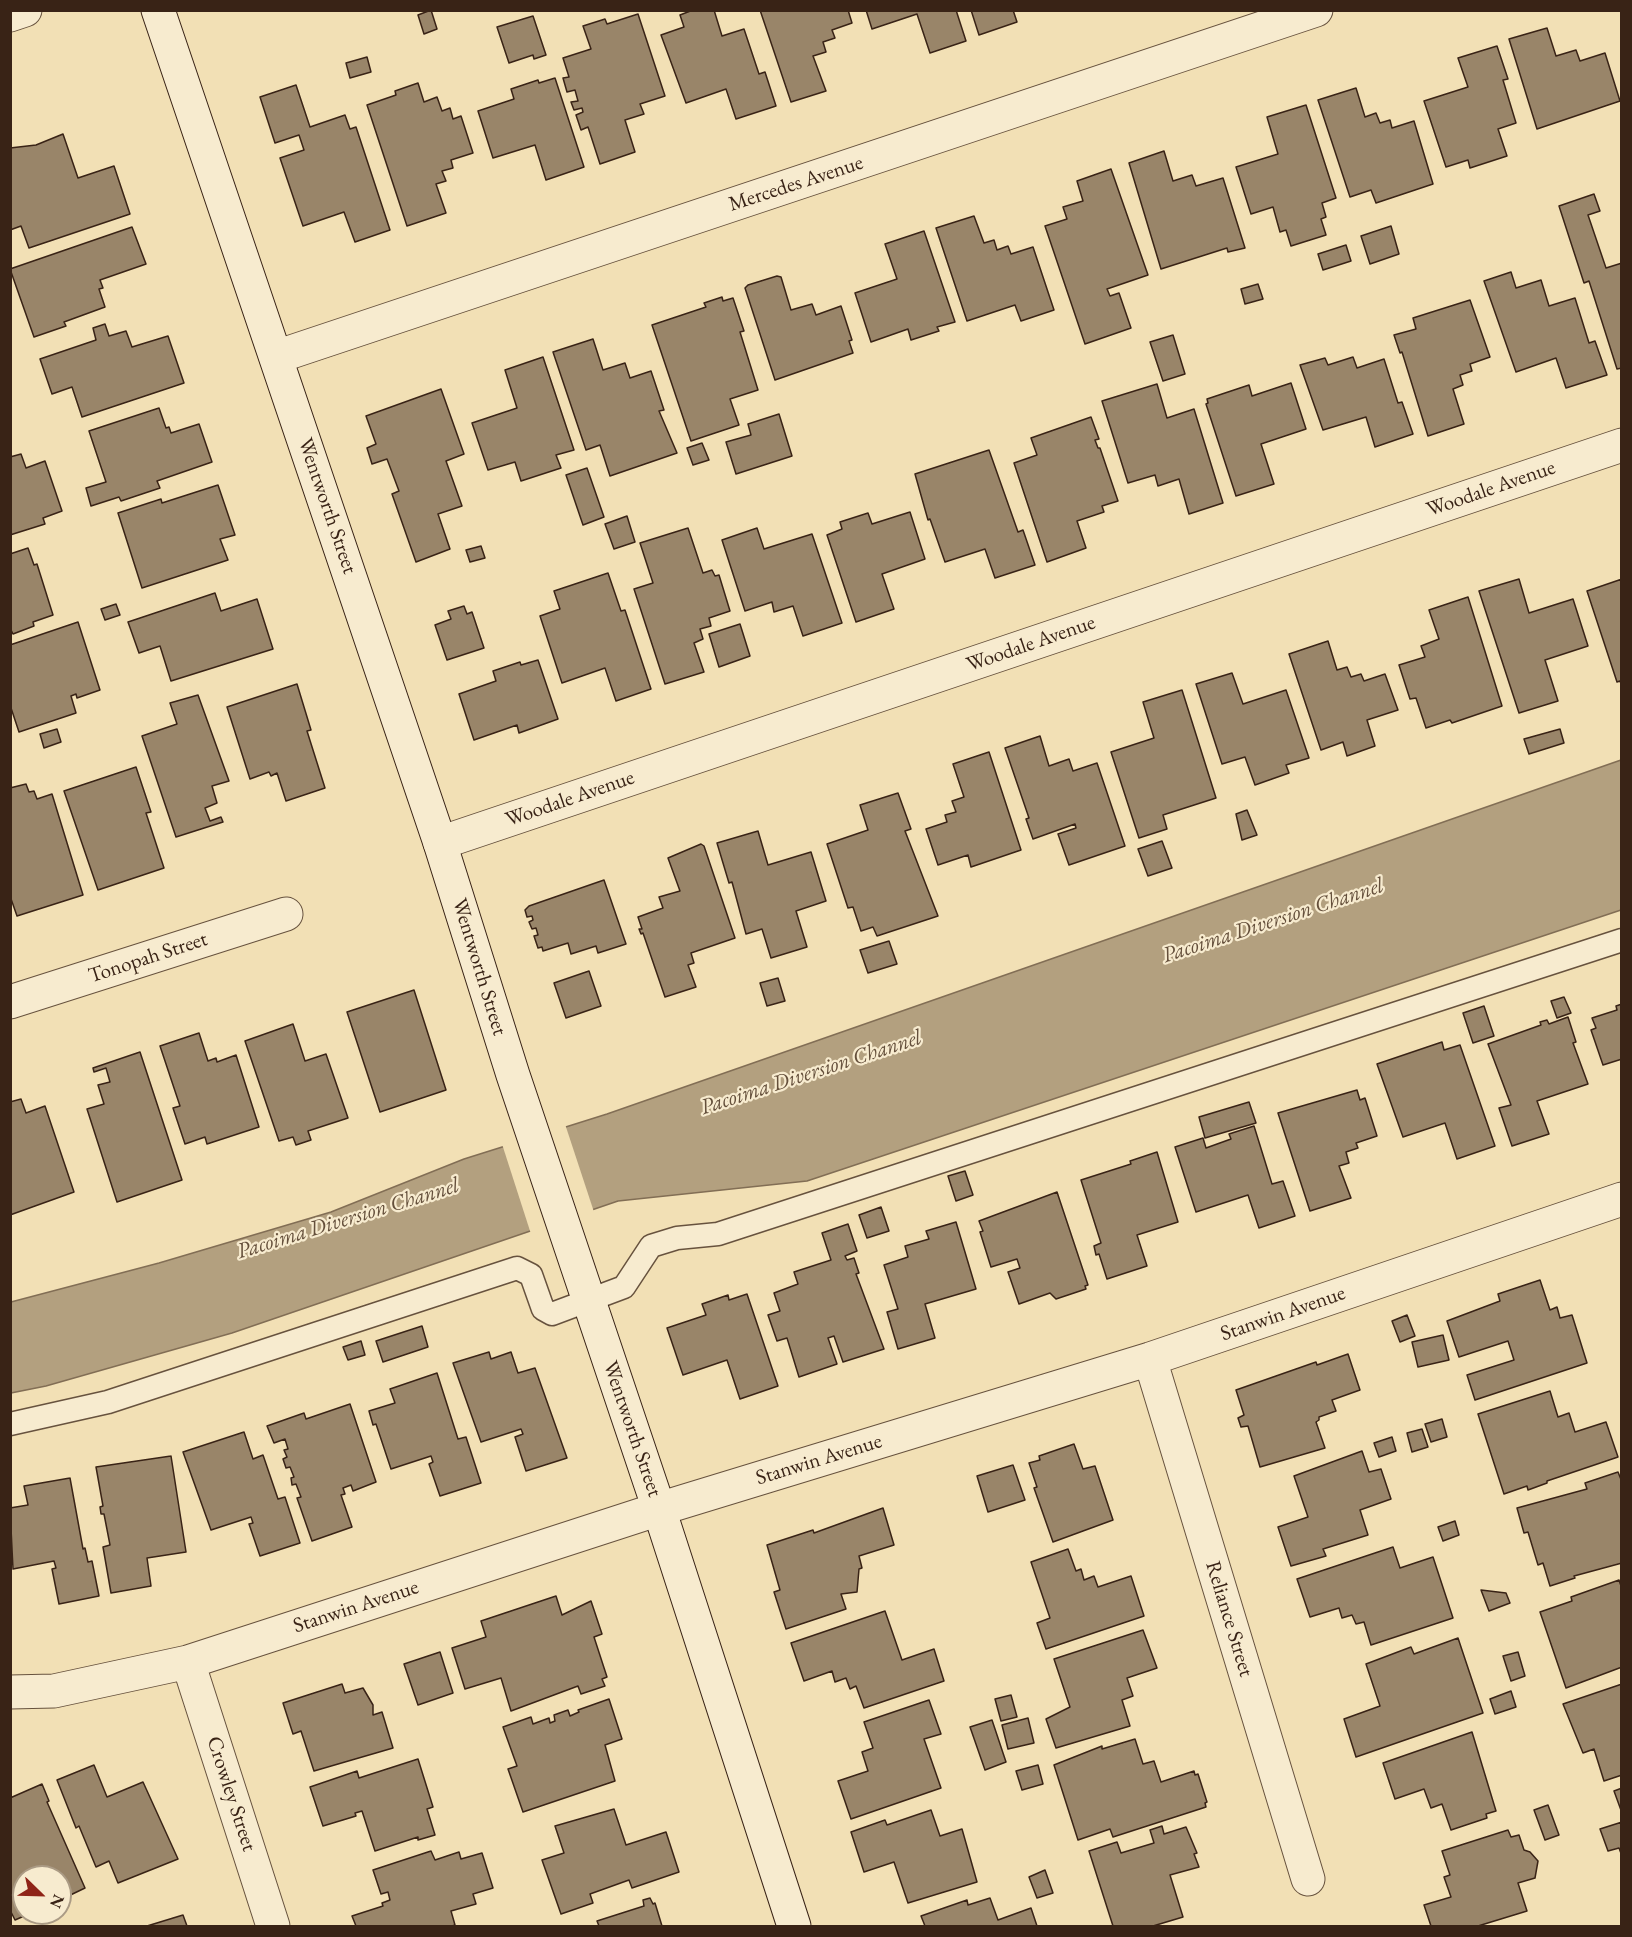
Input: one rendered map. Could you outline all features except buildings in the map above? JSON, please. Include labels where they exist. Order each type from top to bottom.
[{"type":"street","points":[[10,15],[25,10]]},
{"type":"street","name":"Wentworth Street","points":[[158,10],[440,843],[513,1075],[659,1509],[794,1926]]},
{"type":"street","name":"Mercedes Avenue","points":[[276,357],[1316,10]]},
{"type":"street","name":"Woodale Avenue","points":[[440,843],[1622,445]]},
{"type":"street","name":"Tonopah Street","points":[[10,1002],[286,914]]},
{"type":"street","name":"Stanwin Avenue","points":[[10,1692],[54,1691],[188,1662],[659,1509],[1150,1359],[1621,1202]]},
{"type":"street","name":"Reliance Street","points":[[1150,1359],[1308,1879]]},
{"type":"street","name":"Crowley Street","points":[[188,1662],[273,1926]]},
{"type":"lane","points":[[10,1424],[108,1402],[517,1268],[531,1275],[543,1309],[552,1314],[586,1295],[624,1287],[651,1246],[677,1238],[718,1234],[1622,940]]},
{"type":"water","name":"Pacoima Diversion Channel","points":[[1621,760],[1621,910],[807,1181],[618,1201],[232,1333],[46,1386],[11,1393],[11,1302],[159,1263],[331,1212],[464,1159],[607,1114]]},
{"type":"pier","points":[[565,1124],[594,1212],[531,1234],[502,1144]]}]
